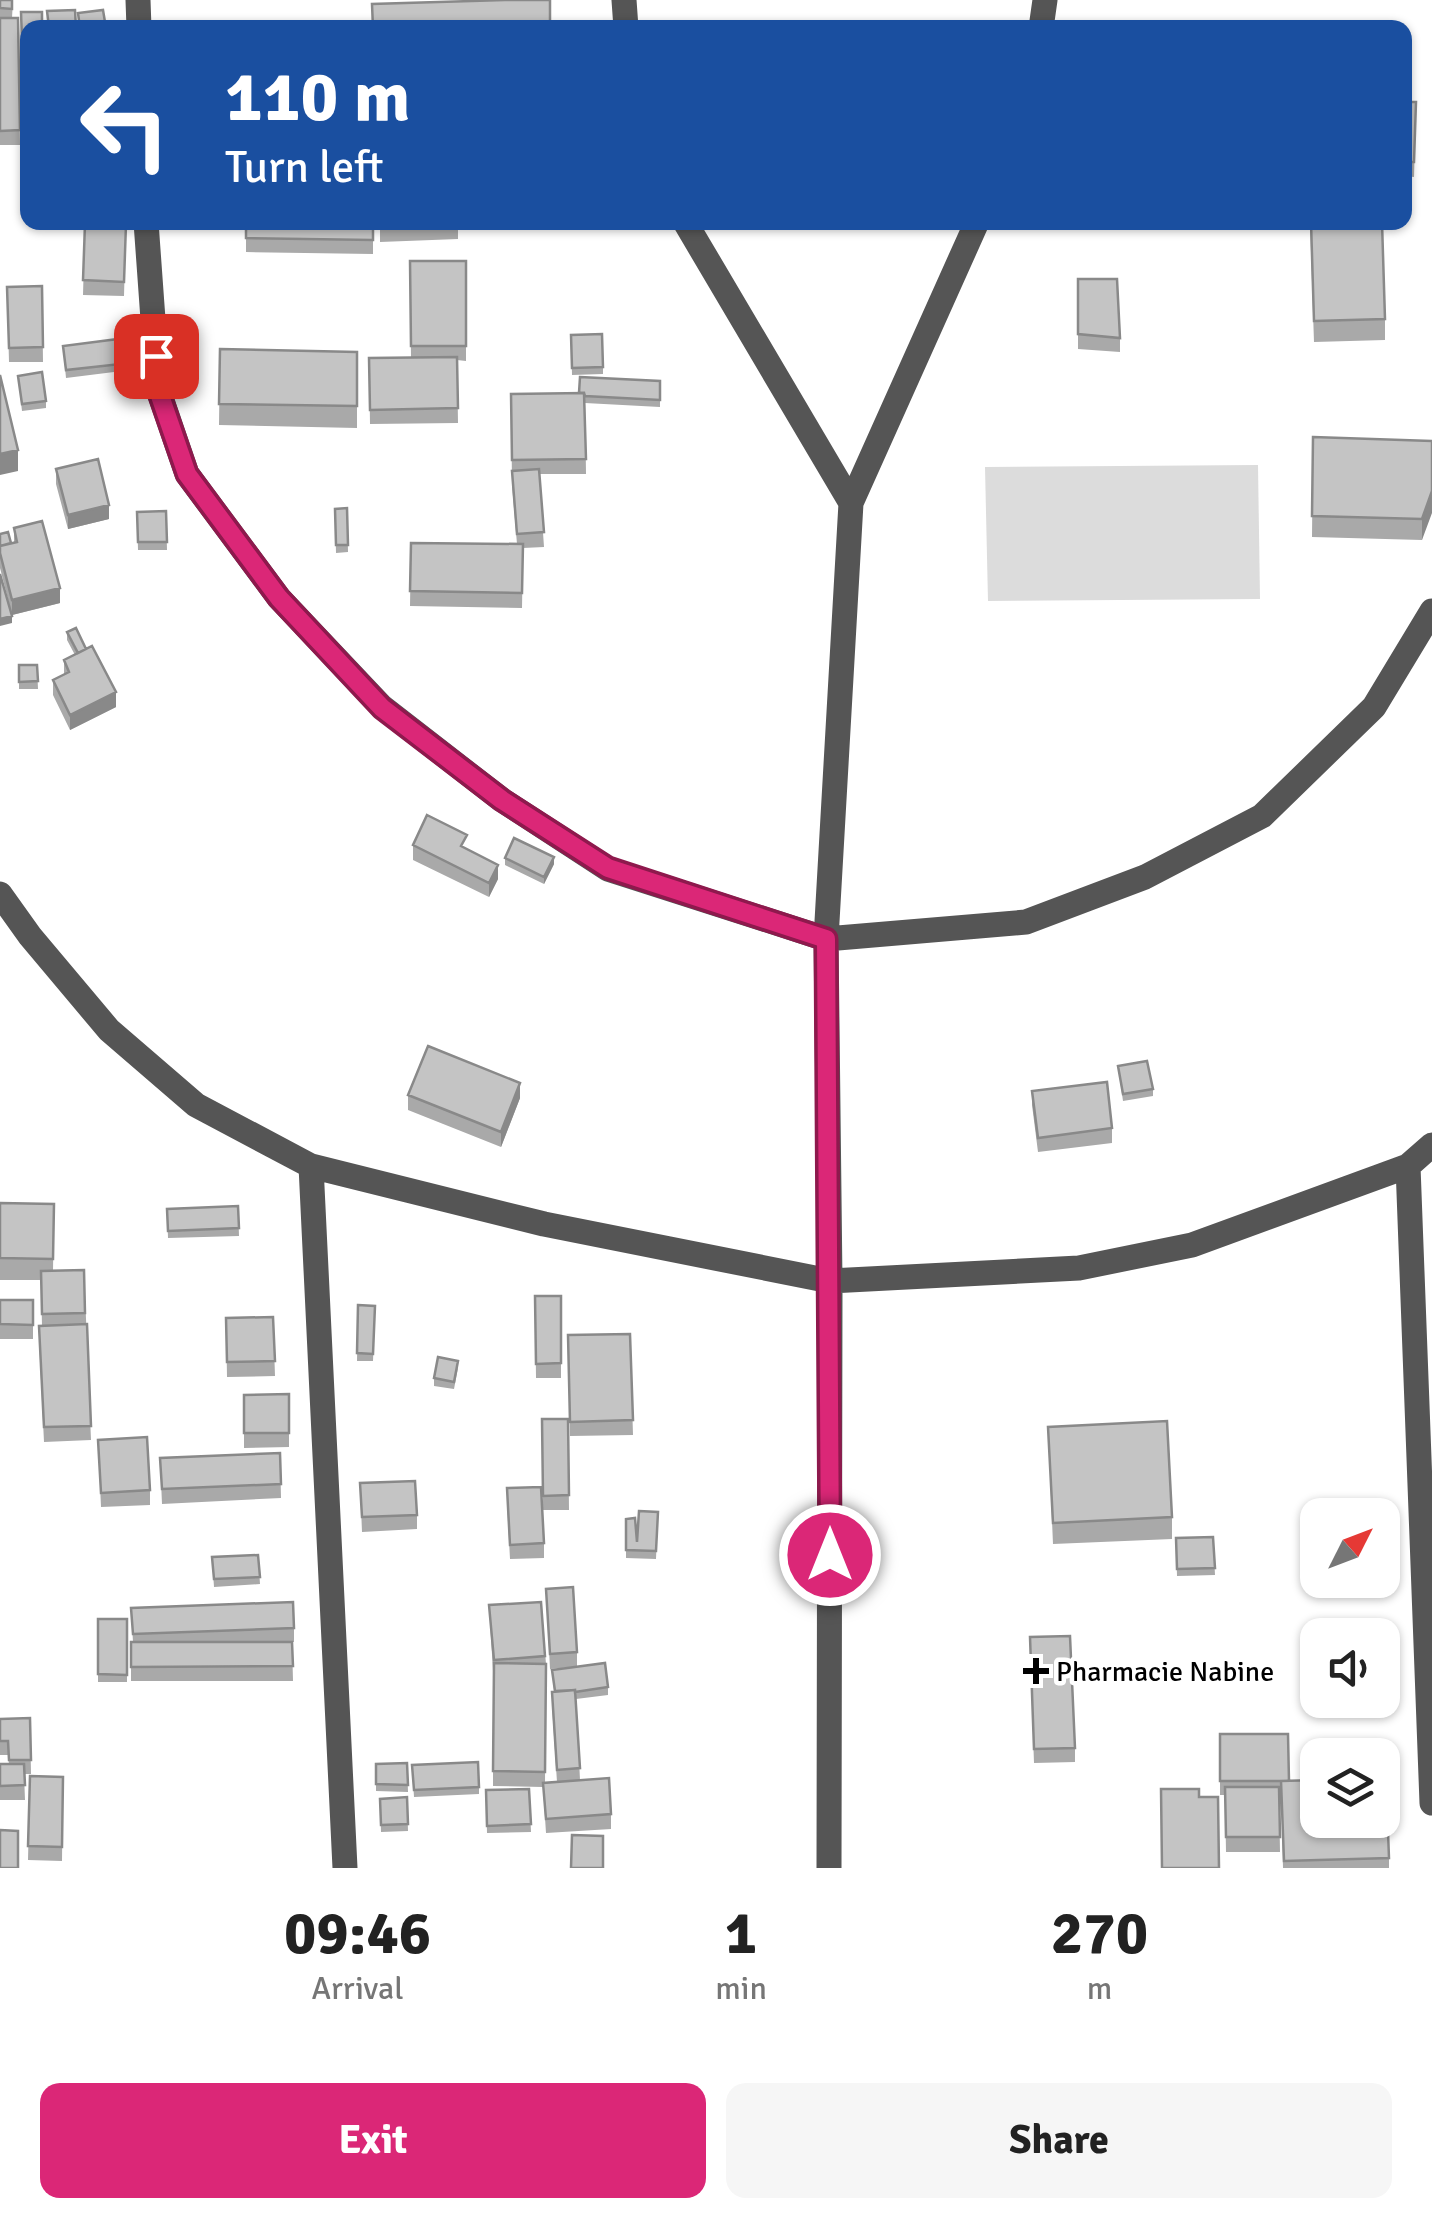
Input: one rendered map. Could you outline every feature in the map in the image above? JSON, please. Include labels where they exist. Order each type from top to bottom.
[{"type":"street","points":[[147,230],[158,390],[187,474],[279,598],[382,708],[502,800],[608,868],[826,939],[1026,922],[1145,876],[1262,816],[1374,707],[1432,611]]},
{"type":"street","points":[[690,230],[851,503]]},
{"type":"street","points":[[829,1868],[826,939],[851,503],[973,230]]},
{"type":"street","points":[[0,894],[30,936],[124,1042],[196,1104],[311,1166],[544,1224],[830,1281],[1079,1268],[1192,1245],[1408,1166],[1432,1145]]},
{"type":"street","points":[[311,1166],[345,1868]]},
{"type":"street","points":[[1408,1166],[1432,1803]]},
{"type":"shaded area","points":[[1258,465],[1260,599],[988,601],[985,467]]},
{"type":"building","points":[[0,0],[12,0],[12,9],[0,8]]},
{"type":"building","points":[[550,0],[550,20],[373,20],[372,4]]},
{"type":"building","points":[[75,10],[76,20],[48,20],[47,11]]},
{"type":"building","points":[[103,10],[105,20],[79,20],[78,13]]},
{"type":"building","points":[[21,12],[42,12],[42,20],[21,20]]},
{"type":"building","points":[[0,18],[18,18],[20,130],[0,131]]},
{"type":"building","points":[[1412,102],[1416,102],[1414,162]]},
{"type":"building","points":[[85,230],[126,230],[124,282],[83,280]]},
{"type":"building","points":[[246,230],[373,230],[373,240],[246,238]]},
{"type":"building","points":[[1311,230],[1382,230],[1385,319],[1314,321]]},
{"type":"building","points":[[410,261],[466,261],[466,346],[411,346]]},
{"type":"building","points":[[1078,279],[1117,279],[1120,338],[1078,334]]},
{"type":"building","points":[[42,286],[43,347],[9,348],[7,287]]},
{"type":"building","points":[[602,334],[603,367],[572,368],[571,335]]},
{"type":"building","points":[[126,338],[130,363],[66,370],[63,346]]},
{"type":"building","points":[[220,349],[357,352],[357,406],[219,404]]},
{"type":"building","points":[[457,357],[458,408],[370,410],[369,358]]},
{"type":"building","points":[[42,372],[46,401],[22,404],[18,376]]},
{"type":"building","points":[[0,375],[18,450],[0,454]]},
{"type":"building","points":[[580,377],[660,381],[660,400],[585,396],[579,393]]},
{"type":"building","points":[[584,393],[586,459],[512,460],[511,394]]},
{"type":"building","points":[[1313,437],[1432,441],[1432,491],[1422,519],[1312,516]]},
{"type":"building","points":[[98,459],[109,505],[68,515],[56,469]]},
{"type":"building","points":[[539,469],[544,532],[517,534],[512,471]]},
{"type":"building","points":[[347,508],[348,545],[336,545],[335,509]]},
{"type":"building","points":[[166,511],[167,542],[138,542],[137,512]]},
{"type":"building","points":[[42,521],[60,588],[12,600],[0,546],[17,542],[14,528]]},
{"type":"building","points":[[8,532],[11,543],[0,546],[0,534]]},
{"type":"building","points":[[411,543],[523,544],[522,593],[410,591]]},
{"type":"building","points":[[0,574],[12,616],[0,619]]},
{"type":"building","points":[[76,628],[86,649],[78,653],[67,632]]},
{"type":"building","points":[[92,646],[116,692],[70,715],[53,680],[69,672],[64,660]]},
{"type":"building","points":[[19,665],[37,665],[38,681],[19,682]]},
{"type":"building","points":[[427,815],[467,835],[461,846],[498,865],[489,883],[413,845]]},
{"type":"building","points":[[514,838],[554,857],[544,877],[505,858]]},
{"type":"building","points":[[428,1046],[520,1083],[501,1132],[408,1095]]},
{"type":"building","points":[[1147,1061],[1153,1089],[1123,1094],[1118,1066]]},
{"type":"building","points":[[1107,1082],[1112,1128],[1038,1138],[1032,1091]]},
{"type":"building","points":[[0,1203],[54,1204],[53,1259],[0,1258]]},
{"type":"building","points":[[238,1206],[239,1228],[168,1231],[167,1209]]},
{"type":"building","points":[[84,1270],[85,1313],[42,1314],[41,1271]]},
{"type":"building","points":[[535,1296],[561,1296],[561,1363],[536,1364]]},
{"type":"building","points":[[0,1300],[33,1300],[33,1325],[0,1324]]},
{"type":"building","points":[[358,1305],[375,1306],[373,1354],[357,1353]]},
{"type":"building","points":[[273,1317],[275,1361],[227,1362],[226,1318]]},
{"type":"building","points":[[87,1324],[91,1426],[44,1427],[39,1326]]},
{"type":"building","points":[[630,1334],[633,1420],[570,1422],[568,1335]]},
{"type":"building","points":[[438,1357],[458,1361],[454,1382],[434,1378]]},
{"type":"building","points":[[289,1394],[289,1433],[244,1433],[244,1395]]},
{"type":"building","points":[[542,1419],[568,1419],[569,1495],[543,1496]]},
{"type":"building","points":[[1167,1421],[1172,1517],[1053,1523],[1048,1427]]},
{"type":"building","points":[[147,1437],[150,1490],[101,1493],[98,1440]]},
{"type":"building","points":[[280,1453],[281,1484],[162,1489],[160,1458]]},
{"type":"building","points":[[415,1481],[417,1515],[362,1517],[360,1483]]},
{"type":"building","points":[[541,1487],[544,1543],[510,1545],[507,1488]]},
{"type":"building","points":[[639,1511],[658,1512],[656,1551],[626,1550],[626,1519],[635,1518],[637,1542]]},
{"type":"building","points":[[1213,1537],[1215,1568],[1177,1569],[1176,1538]]},
{"type":"building","points":[[258,1555],[260,1577],[214,1579],[212,1557]]},
{"type":"building","points":[[573,1587],[577,1652],[550,1654],[546,1589]]},
{"type":"building","points":[[293,1602],[294,1628],[133,1634],[131,1608]]},
{"type":"building","points":[[541,1602],[545,1656],[494,1660],[489,1605]]},
{"type":"building","points":[[98,1619],[127,1619],[127,1675],[98,1674]]},
{"type":"building","points":[[1070,1636],[1075,1748],[1034,1749],[1030,1637]]},
{"type":"building","points":[[131,1642],[292,1642],[293,1666],[131,1667]]},
{"type":"building","points":[[494,1663],[546,1664],[545,1772],[493,1771]]},
{"type":"building","points":[[605,1663],[608,1687],[555,1691],[552,1670]]},
{"type":"building","points":[[575,1690],[580,1768],[557,1770],[552,1692]]},
{"type":"building","points":[[30,1718],[31,1760],[9,1760],[8,1741],[0,1741],[0,1719]]},
{"type":"building","points":[[1220,1734],[1288,1734],[1289,1781],[1220,1781]]},
{"type":"building","points":[[478,1762],[479,1787],[414,1790],[412,1765]]},
{"type":"building","points":[[407,1763],[408,1785],[376,1784],[376,1764]]},
{"type":"building","points":[[0,1764],[24,1764],[25,1785],[0,1786]]},
{"type":"building","points":[[30,1776],[63,1777],[62,1847],[28,1846]]},
{"type":"building","points":[[609,1778],[611,1814],[546,1819],[543,1783]]},
{"type":"building","points":[[1300,1780],[1300,1838],[1388,1838],[1389,1858],[1284,1861],[1281,1781]]},
{"type":"building","points":[[1225,1787],[1279,1787],[1280,1837],[1226,1837]]},
{"type":"building","points":[[529,1789],[531,1824],[487,1826],[486,1790]]},
{"type":"building","points":[[1161,1789],[1199,1789],[1199,1797],[1218,1797],[1219,1868],[1162,1868]]},
{"type":"building","points":[[407,1797],[408,1824],[381,1825],[380,1799]]},
{"type":"building","points":[[0,1830],[18,1831],[18,1868],[0,1868]]},
{"type":"building","points":[[572,1835],[603,1836],[603,1868],[571,1868]]},
{"type":"place","name":"Pharmacie Nabine","points":[[1036,1671]]},
{"type":"route","points":[[156,356],[158,390],[187,474],[279,598],[382,708],[502,800],[608,868],[826,939],[830,1555]]}]
